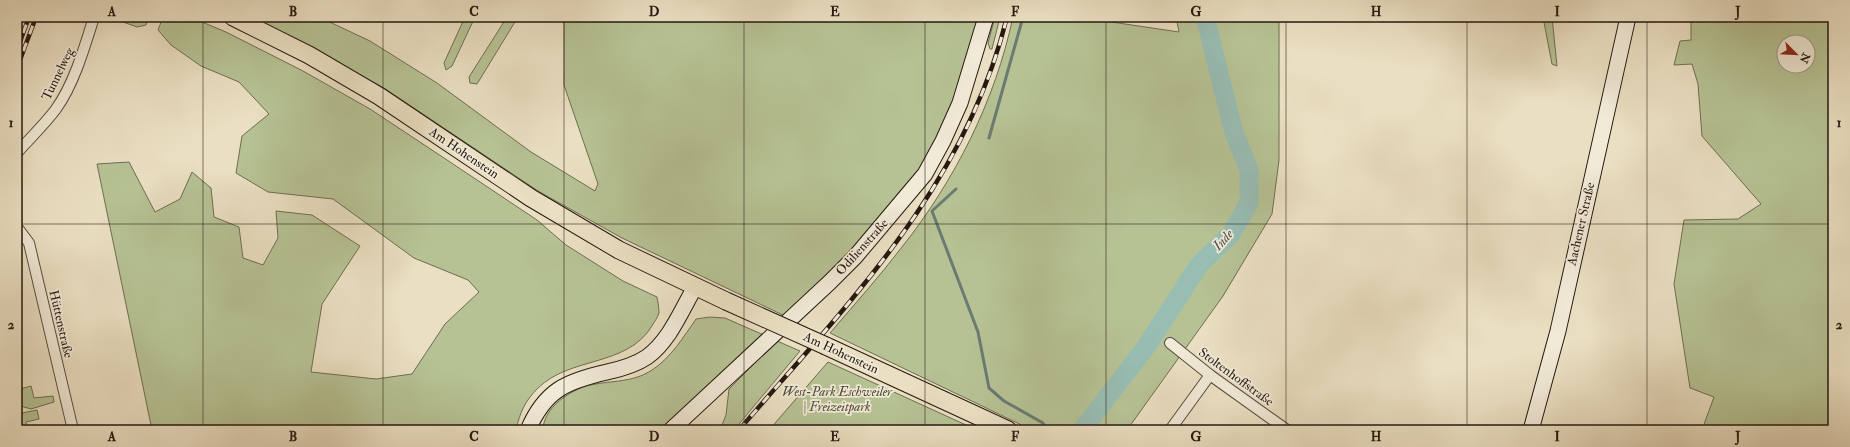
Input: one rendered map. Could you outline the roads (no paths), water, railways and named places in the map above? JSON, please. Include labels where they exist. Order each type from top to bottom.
[{"type":"main road","name":"Am Hohenstein","points":[[233,17],[309,55],[379,96],[531,198],[619,250],[695,287],[1008,430]]},
{"type":"main road","name":"Odilienstraße","points":[[671,430],[855,257],[925,174],[943,141],[960,103],[986,17]]},
{"type":"main road","name":"Aachener Straße","points":[[1531,430],[1558,332],[1628,17]]},
{"type":"main road","points":[[528,430],[544,401],[558,390],[572,382],[619,369],[646,358],[664,341],[695,287]]},
{"type":"main road","points":[[536,430],[540,407]]},
{"type":"street","name":"Tunnelweg","points":[[17,154],[57,108],[68,88],[84,50],[94,17]]},
{"type":"street","name":"Hüttenstraße","points":[[17,227],[29,243],[73,430]]},
{"type":"street","name":"Stoltenhoffstraße","points":[[1170,343],[1210,375],[1287,430]]},
{"type":"street","points":[[1170,430],[1210,375]]},
{"type":"waterway","points":[[989,138],[1023,17]]},
{"type":"waterway","name":"Inde","points":[[1082,430],[1146,347],[1199,265],[1231,234],[1249,203],[1249,169],[1234,133],[1205,17]]},
{"type":"waterway","points":[[956,189],[932,211],[978,332],[989,388],[1004,401],[1043,423],[1046,430]]},
{"type":"railway","points":[[17,50],[29,17]]},
{"type":"railway","points":[[17,68],[36,17]]},
{"type":"railway","points":[[739,430],[861,288],[933,189],[963,135],[988,78],[1007,17]]},
{"type":"park label","name":"West-Park Eschweiler | Freizeitpark","points":[[837,400]]}]
